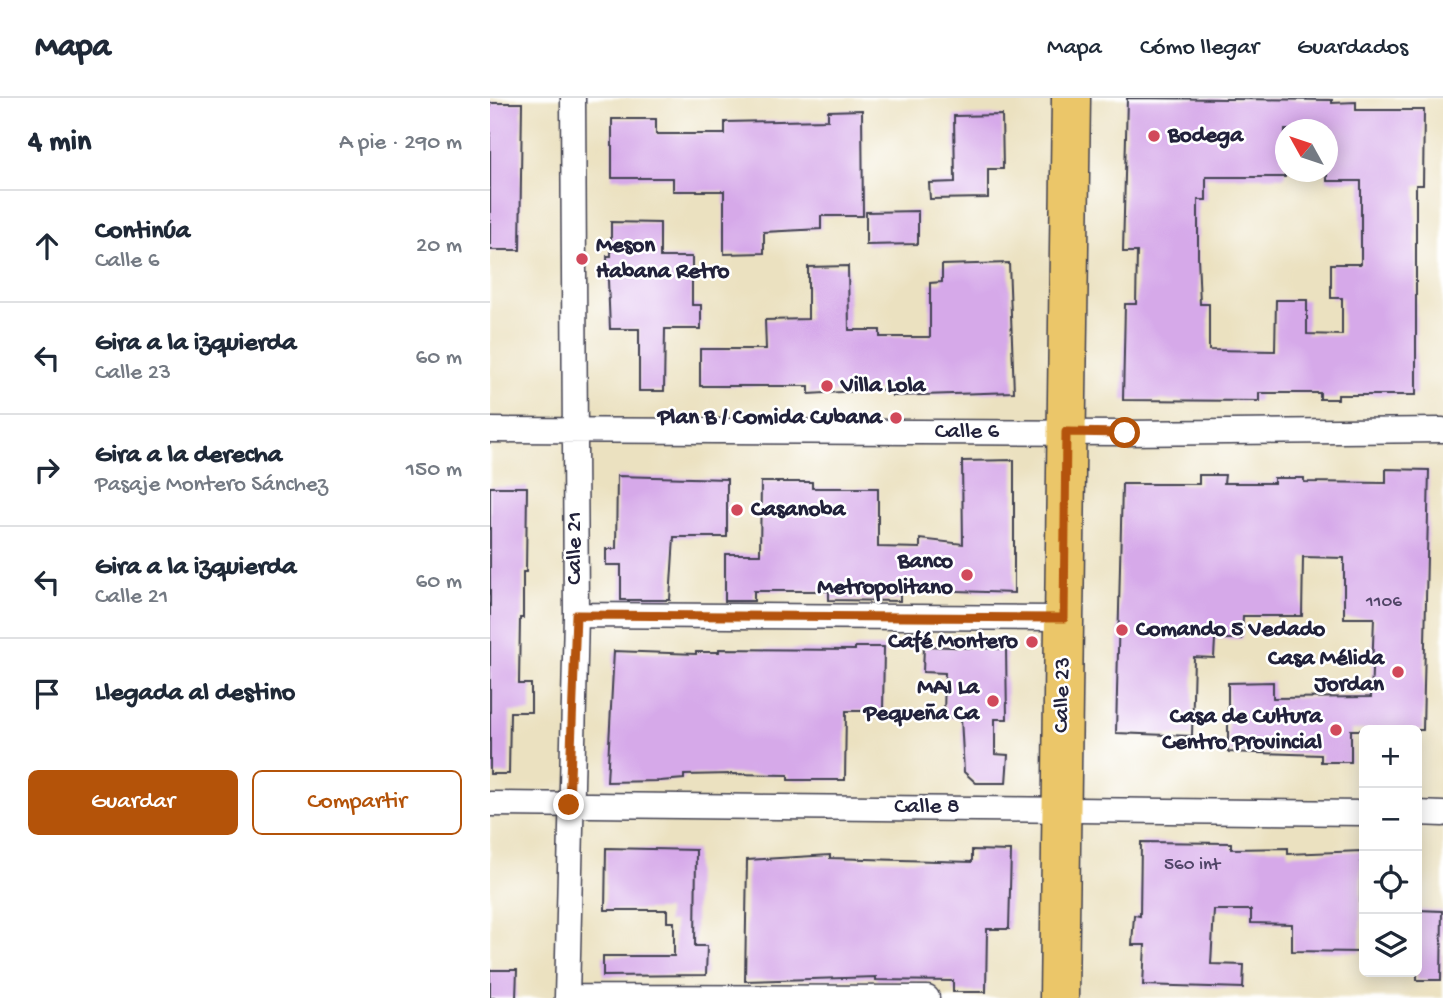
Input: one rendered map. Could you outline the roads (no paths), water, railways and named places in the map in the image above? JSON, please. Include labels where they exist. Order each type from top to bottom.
[{"type":"main road","name":"Calle 23","points":[[1059,998],[1071,98]]},
{"type":"street","name":"Calle 21","points":[[567,997],[569,805],[576,615],[573,98]]},
{"type":"street","name":"Calle 6","points":[[490,430],[1443,430]]},
{"type":"street","points":[[576,615],[1064,618]]},
{"type":"street","name":"Calle 8","points":[[490,804],[1359,813]]},
{"type":"street","points":[[1422,813],[1443,814]]},
{"type":"street","points":[[567,997],[927,998]]},
{"type":"place","name":"Bodega","points":[[1154,136]]},
{"type":"place","name":"Meson Habana Retro","points":[[582,259]]},
{"type":"place","name":"Villa Lola","points":[[827,386]]},
{"type":"place","name":"Plan B / Comida Cubana","points":[[896,418]]},
{"type":"place","name":"Casanoba","points":[[737,510]]},
{"type":"place","name":"Banco Metropolitano","points":[[967,575]]},
{"type":"place","name":"Comando 5 Vedado","points":[[1122,630]]},
{"type":"place","name":"Café Montero","points":[[1032,642]]},
{"type":"place","name":"Casa Mélida Jordan","points":[[1398,672]]},
{"type":"place","name":"MAI La Pequeña Ca","points":[[993,701]]},
{"type":"place","name":"Casa de Cultura Centro Provincial","points":[[1336,730]]}]
